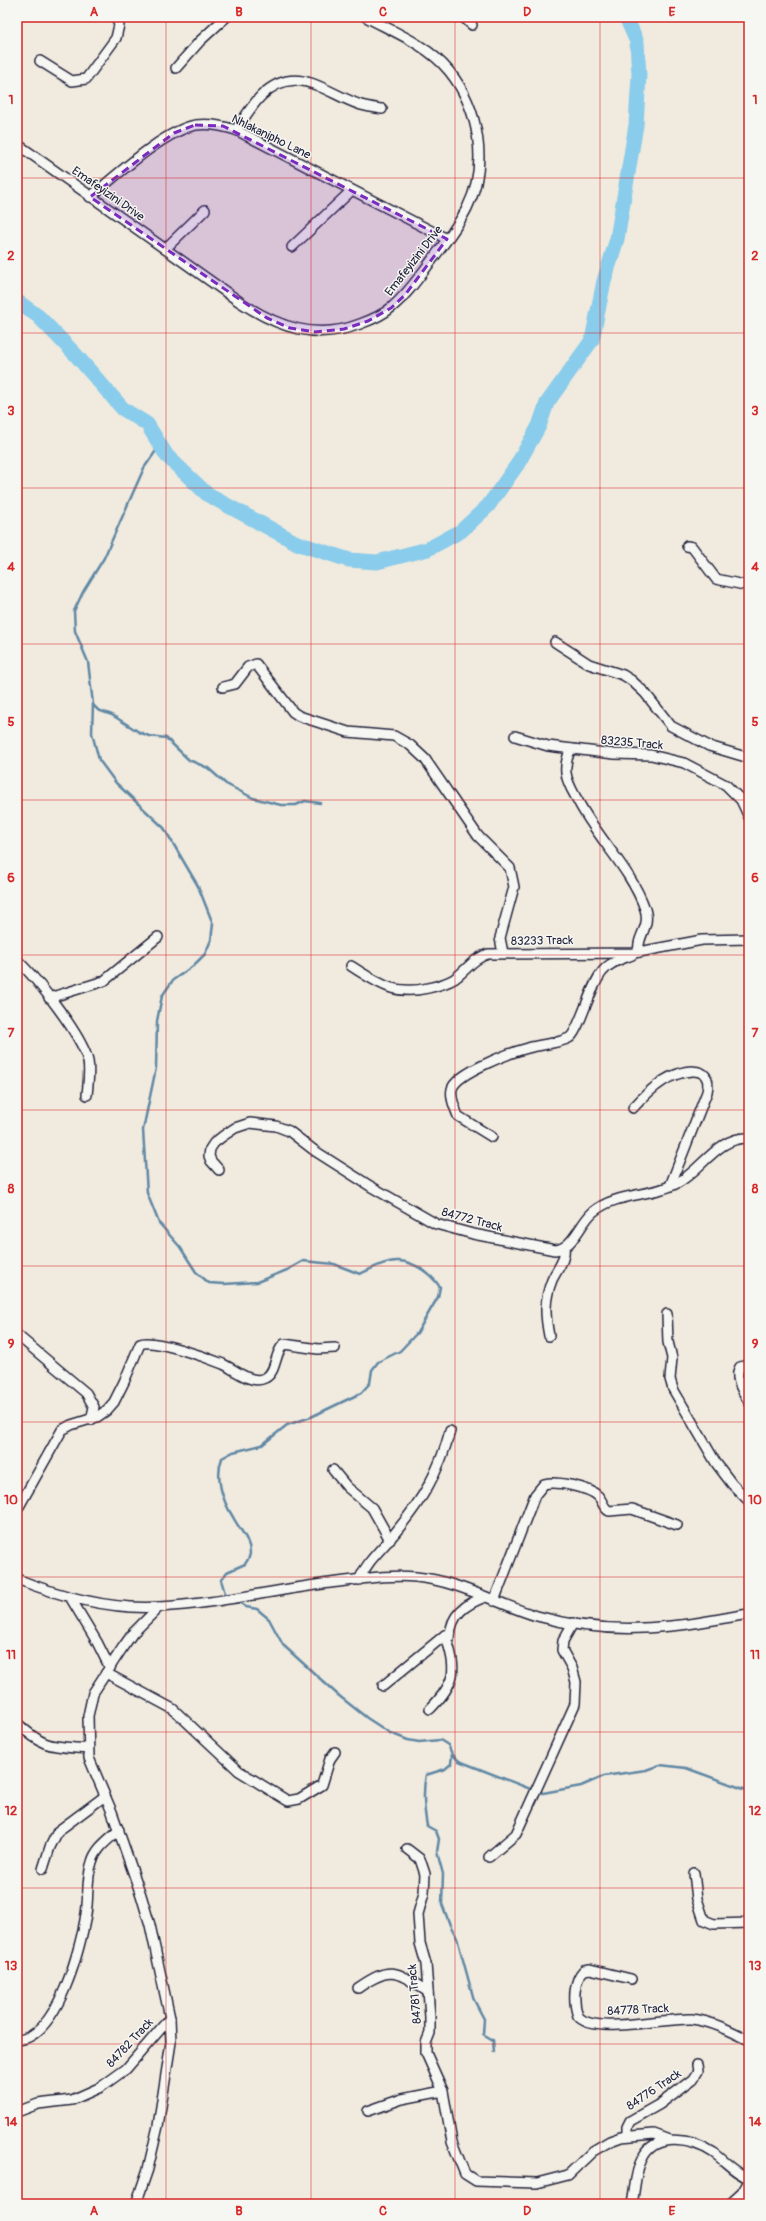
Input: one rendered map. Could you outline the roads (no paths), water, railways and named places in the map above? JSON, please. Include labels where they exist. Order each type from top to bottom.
[{"type":"street","points":[[40,61],[72,81],[86,79],[116,38],[119,25],[116,17]]},
{"type":"street","points":[[176,68],[226,17]]},
{"type":"street","name":"Emafeyizini Drive","points":[[17,144],[90,197],[267,318],[290,328],[316,332],[354,326],[391,308],[414,284],[447,239],[467,208],[478,175],[478,150],[472,114],[459,86],[440,61],[420,46],[366,17]]},
{"type":"street","points":[[463,17],[472,25]]},
{"type":"street","points":[[236,130],[262,95],[278,84],[294,80],[312,83],[362,106],[382,109]]},
{"type":"street","name":"Nhlakanipho Lane","points":[[90,197],[158,144],[184,128],[203,124],[223,126],[236,130],[351,191],[447,239]]},
{"type":"street","points":[[292,247],[351,191]]},
{"type":"street","points":[[165,249],[205,210]]},
{"type":"street","points":[[687,546],[692,547],[716,579],[749,586]]},
{"type":"street","points":[[555,642],[589,664],[623,675],[631,680],[655,705],[671,726],[709,746],[749,758]]},
{"type":"street","points":[[223,687],[236,684],[248,667],[256,664],[293,712],[299,716],[348,732],[394,736],[402,739],[418,752],[478,836],[510,868],[514,887],[500,938],[503,953]]},
{"type":"street","name":"83235 Track","points":[[515,736],[548,746],[571,750],[614,754],[651,754],[684,763],[726,786],[740,800],[749,817]]},
{"type":"street","points":[[492,1137],[458,1116],[452,1097],[452,1090],[455,1083],[470,1072],[521,1050],[570,1038],[577,1031],[588,996],[603,970],[618,960],[637,953],[647,922],[645,910],[637,891],[587,818],[570,786],[565,765],[571,750]]},
{"type":"street","points":[[48,998],[104,981],[158,938]]},
{"type":"street","name":"83233 Track","points":[[351,966],[387,988],[407,991],[444,984],[453,980],[482,956],[503,953],[637,953],[702,940],[749,939]]},
{"type":"street","points":[[17,960],[76,1034],[85,1050],[89,1069],[87,1095]]},
{"type":"street","points":[[633,1108],[659,1084],[672,1076],[694,1071],[702,1072],[706,1075],[708,1085],[707,1092],[670,1186]]},
{"type":"street","name":"84772 Track","points":[[219,1170],[211,1162],[209,1156],[210,1149],[222,1136],[235,1128],[250,1123],[276,1126],[289,1131],[315,1151],[370,1186],[444,1228],[524,1246],[556,1250],[564,1248]]},
{"type":"street","points":[[549,1336],[545,1313],[546,1301],[552,1280],[564,1256],[564,1248],[594,1211],[615,1201],[670,1186],[687,1177],[729,1141],[749,1138]]},
{"type":"street","points":[[667,1314],[668,1342],[672,1358],[670,1379],[673,1389],[721,1470],[749,1501]]},
{"type":"street","points":[[17,1335],[86,1393],[94,1407],[91,1420]]},
{"type":"street","points":[[17,1510],[62,1430],[70,1425],[91,1420],[102,1415],[114,1402],[127,1376],[138,1346],[142,1343],[151,1342],[212,1360],[256,1380],[265,1378],[271,1372],[280,1349],[284,1344],[318,1349],[335,1348]]},
{"type":"street","points":[[749,1365],[740,1367],[737,1375],[741,1387],[749,1402]]},
{"type":"street","points":[[359,1580],[370,1561],[390,1540],[420,1501],[433,1481],[442,1459],[450,1431]]},
{"type":"street","points":[[333,1470],[347,1487],[372,1508],[390,1540]]},
{"type":"street","points":[[494,1601],[535,1495],[544,1484],[556,1483],[590,1491],[599,1497],[609,1511],[632,1509],[677,1525]]},
{"type":"street","points":[[17,1579],[35,1587],[70,1597],[124,1606],[159,1607],[219,1601],[276,1590],[359,1580],[416,1577],[452,1584],[494,1601],[537,1615],[573,1623],[623,1628],[657,1627],[749,1614]]},
{"type":"street","points":[[70,1597],[97,1642],[108,1671],[173,1709],[239,1771],[288,1801],[299,1799],[322,1785],[330,1759],[335,1752]]},
{"type":"street","points":[[383,1686],[445,1636],[450,1636],[452,1624],[458,1612],[469,1604],[485,1597]]},
{"type":"street","points":[[136,2204],[148,2169],[158,2126],[171,2042],[170,2018],[150,1925],[119,1830],[89,1758],[89,1706],[93,1693],[133,1632],[159,1607]]},
{"type":"street","points":[[489,1857],[516,1834],[575,1704],[576,1682],[562,1650],[563,1641],[573,1623]]},
{"type":"street","points":[[430,1709],[446,1691],[452,1677],[453,1656],[445,1636]]},
{"type":"street","points":[[17,1723],[38,1742],[46,1745],[88,1749]]},
{"type":"street","points":[[43,1869],[50,1847],[58,1831],[105,1796]]},
{"type":"street","points":[[17,2040],[36,2033],[56,2008],[71,1972],[85,1924],[92,1862],[99,1848],[119,1830]]},
{"type":"street","name":"84781 Track","points":[[407,1849],[420,1860],[425,1874],[425,1888],[418,1914],[431,2027],[426,2043],[426,2054],[430,2067],[443,2091],[448,2129],[461,2167],[465,2174],[473,2180],[525,2184],[561,2178],[575,2170],[603,2144],[627,2136],[654,2134],[670,2140],[690,2142],[706,2148],[749,2178]]},
{"type":"street","points":[[694,1873],[697,1899],[704,1920],[714,1924],[749,1923]]},
{"type":"street","name":"84778 Track","points":[[632,1979],[590,1969],[584,1970],[576,1984],[576,2009],[578,2016],[589,2023],[611,2025],[690,2019],[708,2023],[749,2040]]},
{"type":"street","points":[[358,1988],[377,1975],[388,1972],[402,1975],[428,1992]]},
{"type":"street","name":"84782 Track","points":[[17,2112],[38,2104],[72,2100],[101,2087],[126,2069],[170,2018]]},
{"type":"street","name":"84776 Track","points":[[627,2136],[627,2127],[630,2121],[660,2104],[693,2079],[698,2071],[697,2065]]},
{"type":"street","points":[[368,2111],[402,2099],[443,2091]]},
{"type":"street","points":[[632,2204],[642,2159],[655,2146],[670,2140]]},
{"type":"street","points":[[730,2204],[742,2193],[749,2181]]},
{"type":"waterway","points":[[17,301],[38,316],[75,354],[123,409],[147,424],[167,456],[208,495],[297,543],[349,560],[377,562],[428,549],[461,531],[488,506],[517,465],[539,426],[547,403],[592,340],[604,281],[617,239],[636,125],[639,75],[637,42],[626,17]]},
{"type":"waterway","points":[[160,445],[144,468],[104,558],[83,592],[74,611],[75,631],[88,662],[93,704],[92,733],[99,760],[116,783],[164,828],[198,886],[213,924],[211,940],[205,954],[193,966],[173,980],[162,996],[157,1021],[156,1068],[143,1130],[147,1193],[159,1223],[180,1247],[196,1272],[209,1283],[224,1284],[257,1282],[287,1270],[303,1261],[334,1264],[360,1274],[384,1263],[399,1261],[417,1266],[427,1273],[440,1287],[438,1297],[417,1333],[400,1351],[378,1362],[372,1370],[370,1383],[361,1393],[311,1417],[287,1425],[262,1445],[233,1452],[222,1458],[219,1473],[223,1496],[250,1548],[249,1557],[245,1564],[227,1572],[221,1580],[225,1593],[230,1597]]},
{"type":"waterway","points":[[93,705],[98,710],[112,715],[139,732],[149,736],[166,738],[189,760],[208,768],[226,784],[253,798],[281,805],[296,805],[305,801],[320,803]]},
{"type":"waterway","points":[[236,1600],[246,1607],[257,1609],[269,1619],[283,1645],[338,1695],[367,1718],[390,1733],[408,1740],[419,1742],[440,1740],[448,1745],[452,1754],[459,1761],[533,1790]]},
{"type":"waterway","points":[[452,1754],[451,1764],[445,1769],[426,1775],[424,1794],[425,1813],[427,1826],[436,1831],[439,1839],[437,1852],[443,1874],[442,1904],[457,1938],[474,2000],[484,2019],[483,2034],[493,2040],[494,2052]]},
{"type":"waterway","points":[[538,1791],[543,1793],[581,1786],[604,1776],[646,1770],[660,1765],[686,1768],[749,1791]]}]
